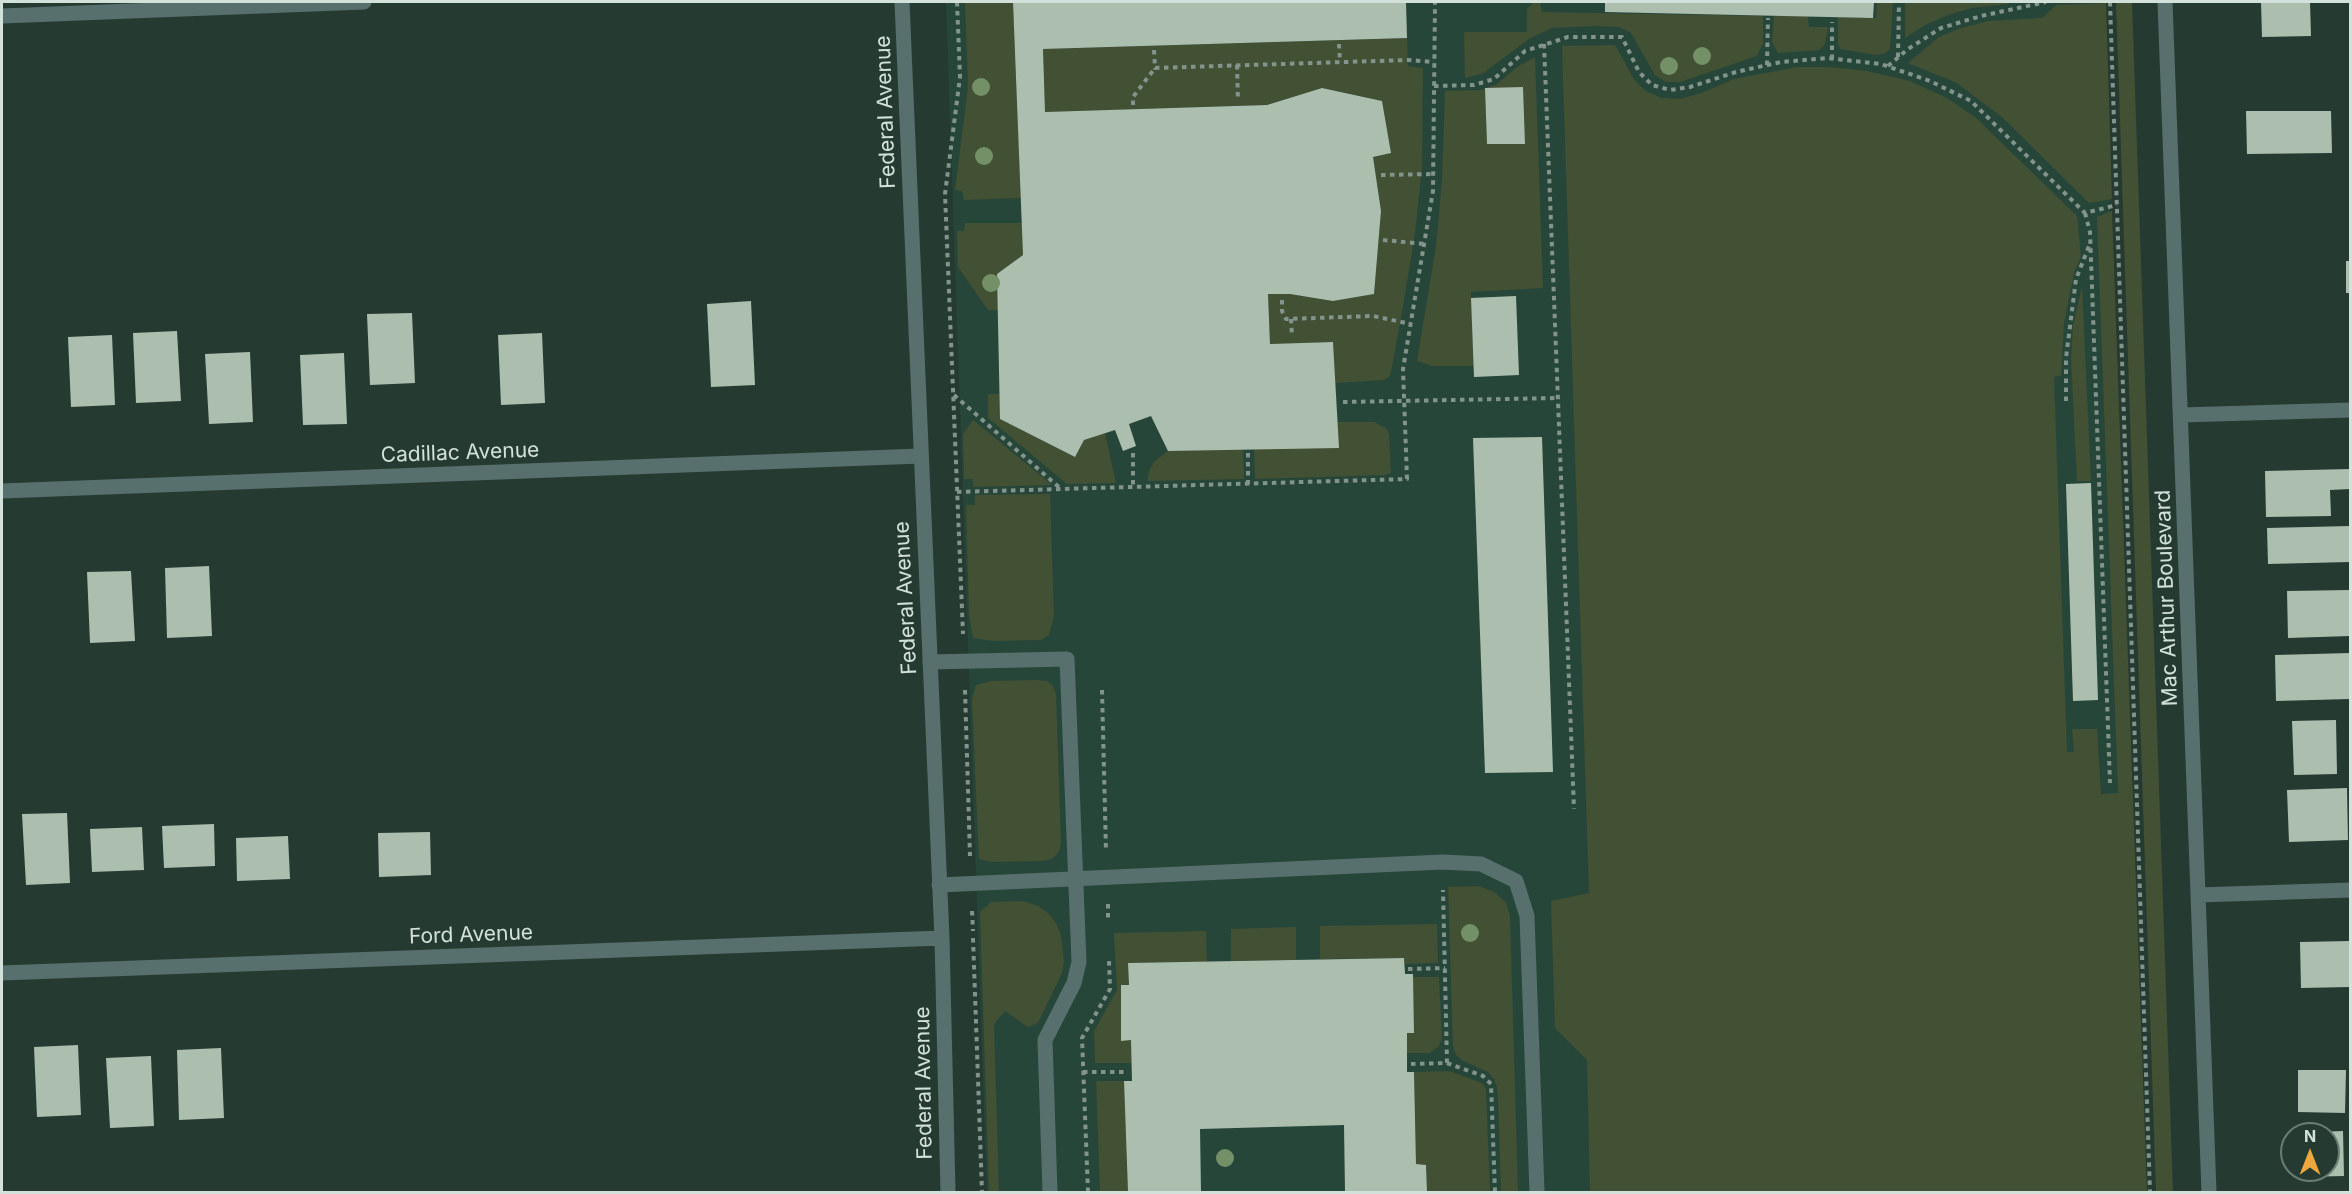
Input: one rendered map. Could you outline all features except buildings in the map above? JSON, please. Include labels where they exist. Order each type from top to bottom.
[{"type":"street","points":[[2,16],[364,2]]},
{"type":"street","name":"Federal Avenue","points":[[902,2],[942,939],[948,1192]]},
{"type":"street","name":"Mac Arthur Boulevard","points":[[2165,2],[2209,1192]]},
{"type":"street","points":[[2181,415],[2350,410]]},
{"type":"street","name":"Cadillac Avenue","points":[[2,491],[920,456]]},
{"type":"street","points":[[930,662],[1066,659],[1079,962],[1074,983],[1045,1040],[1050,1192]]},
{"type":"street","points":[[939,885],[1443,862],[1482,864],[1516,881],[1527,916],[1537,1192]]},
{"type":"street","points":[[2198,895],[2350,890]]},
{"type":"street","name":"Ford Avenue","points":[[2,973],[942,939]]},
{"type":"path","points":[[957,2],[960,77],[945,194],[982,1192]]},
{"type":"path","points":[[957,492],[1407,479],[1403,369],[1433,191],[1435,2]]},
{"type":"path","points":[[1898,57],[1899,2]]},
{"type":"path","points":[[1887,66],[1941,28],[1981,16],[2046,2]]},
{"type":"path","points":[[2110,2],[2150,1192]]},
{"type":"path","points":[[1767,65],[1768,18]]},
{"type":"path","points":[[1832,22],[1832,59]]},
{"type":"path","points":[[1434,86],[1474,85],[1494,79],[1525,51],[1568,37],[1622,37],[1639,72],[1652,85],[1670,90],[1690,87],[1736,72],[1781,62],[1832,59],[1887,66],[1930,81],[1971,101],[2085,213],[2090,243],[2110,783]]},
{"type":"path","points":[[1339,44],[1340,62]]},
{"type":"path","points":[[1544,44],[1574,809]]},
{"type":"path","points":[[1133,105],[1133,97],[1155,68],[1154,50]]},
{"type":"path","points":[[1155,68],[1408,60],[1434,63]]},
{"type":"path","points":[[1237,65],[1238,101]]},
{"type":"path","points":[[1382,175],[1433,174]]},
{"type":"path","points":[[2085,213],[2117,205]]},
{"type":"path","points":[[1383,240],[1425,244]]},
{"type":"path","points":[[2066,401],[2066,358],[2074,289],[2090,243]]},
{"type":"path","points":[[1282,300],[1282,311],[1286,319],[1373,316],[1411,324]]},
{"type":"path","points":[[1291,319],[1292,336]]},
{"type":"path","points":[[954,395],[1062,489]]},
{"type":"path","points":[[1343,402],[1557,398]]},
{"type":"path","points":[[1133,453],[1133,487]]},
{"type":"path","points":[[1248,453],[1248,484]]},
{"type":"path","points":[[1443,862],[1447,1063]]},
{"type":"path","points":[[1408,969],[1445,968]]},
{"type":"path","points":[[1411,1064],[1447,1063],[1483,1076],[1491,1084],[1495,1192]]},
{"type":"path","points":[[1083,1072],[1127,1072]]},
{"type":"shaded area","points":[[946,2],[2104,2],[2144,1192],[987,1192]]},
{"type":"shaded area","points":[[965,2],[1013,2],[1021,198],[964,200],[962,191],[955,190],[968,87]]},
{"type":"shaded area","points":[[1534,2],[1540,2],[1542,12],[1763,16],[1763,44],[1757,56],[1680,82],[1666,82],[1655,75],[1631,33],[1619,27],[1552,28],[1529,39],[1482,74],[1465,78],[1464,32],[1527,32],[1527,9]]},
{"type":"shaded area","points":[[1877,2],[1893,3],[1890,49],[1884,54],[1876,55],[1840,49],[1838,17],[1876,18]]},
{"type":"shaded area","points":[[2008,2],[2008,4],[1972,8],[1948,15],[1925,25],[1905,38],[1905,3]]},
{"type":"shaded area","points":[[2116,2],[2132,2],[2173,1192],[2156,1192]]},
{"type":"shaded area","points":[[2106,3],[2112,199],[2089,203],[2003,118],[1957,83],[1908,63],[1939,37],[1961,28],[1988,21],[2042,18],[2056,5]]},
{"type":"shaded area","points":[[1774,16],[1808,16],[1809,27],[1828,27],[1825,44],[1820,50],[1778,53],[1772,42]]},
{"type":"shaded area","points":[[1407,38],[1408,66],[1423,68],[1422,166],[1415,234],[1402,312],[1390,376],[1384,380],[1335,383],[1333,342],[1270,344],[1268,294],[1290,294],[1333,301],[1374,294],[1381,211],[1373,157],[1391,153],[1382,101],[1322,88],[1267,105],[1045,112],[1043,49]]},
{"type":"shaded area","points":[[1615,45],[1635,81],[1646,91],[1662,98],[1680,99],[1734,79],[1797,67],[1830,67],[1867,71],[1910,81],[1947,98],[1975,117],[2077,216],[2081,257],[2074,273],[2064,323],[2061,376],[2054,377],[2067,752],[2074,752],[2072,729],[2097,729],[2101,794],[2118,793],[2097,217],[2112,211],[2147,1192],[1590,1192],[1587,1060],[1555,1028],[1551,901],[1589,893],[1562,46]]},
{"type":"shaded area","points":[[1535,57],[1543,288],[1471,292],[1474,366],[1432,366],[1417,361],[1436,246],[1442,181],[1445,91],[1481,90],[1497,84],[1517,67]],"holes":[[[1523,87],[1525,143],[1487,144],[1485,89]]]},
{"type":"shaded area","points":[[965,223],[1022,223],[1023,255],[997,274],[998,310],[988,310],[958,267],[957,231],[964,231]]},
{"type":"shaded area","points":[[2082,287],[2091,481],[2077,481],[2071,358],[2073,325]]},
{"type":"shaded area","points":[[988,394],[1000,394],[1000,419],[1075,457],[1084,440],[1105,433],[1116,483],[1067,484],[988,418]]},
{"type":"shaded area","points":[[973,420],[1052,485],[973,487],[973,479],[964,479],[963,434]]},
{"type":"shaded area","points":[[1337,422],[1374,422],[1386,428],[1389,434],[1391,473],[1255,479],[1254,449]]},
{"type":"shaded area","points":[[1243,449],[1244,479],[1147,481],[1155,461],[1168,451]]},
{"type":"shaded area","points":[[1050,494],[1054,616],[1049,635],[1041,640],[992,641],[973,638],[969,615],[966,505],[975,505],[975,495]]},
{"type":"shaded area","points":[[991,681],[1047,681],[1053,686],[1056,694],[1061,844],[1058,853],[1052,859],[1042,861],[992,862],[979,859],[972,700],[976,685]]},
{"type":"shaded area","points":[[1479,886],[1494,892],[1506,902],[1510,916],[1518,1192],[1501,1192],[1498,1100],[1494,1079],[1488,1072],[1463,1061],[1456,1055],[1453,1046],[1448,887]]},
{"type":"shaded area","points":[[1023,901],[1038,906],[1056,923],[1061,935],[1064,962],[1062,973],[1038,1023],[1028,1027],[1005,1011],[994,1024],[999,1192],[989,1192],[980,912],[991,902]]},
{"type":"shaded area","points":[[1437,924],[1438,963],[1405,964],[1404,958],[1320,959],[1320,926]]},
{"type":"shaded area","points":[[1296,927],[1296,960],[1231,961],[1231,929]]},
{"type":"shaded area","points":[[1206,931],[1207,962],[1128,963],[1129,985],[1121,985],[1121,1041],[1131,1040],[1132,1063],[1095,1063],[1094,1031],[1117,990],[1114,933]]},
{"type":"shaded area","points":[[1413,977],[1439,977],[1442,1039],[1439,1046],[1430,1053],[1407,1053],[1407,1033],[1414,1033]]},
{"type":"shaded area","points":[[1449,1071],[1482,1083],[1486,1089],[1490,1192],[1427,1192],[1426,1165],[1416,1164],[1414,1072]]},
{"type":"shaded area","points":[[1096,1081],[1124,1081],[1128,1192],[1100,1192]]}]
